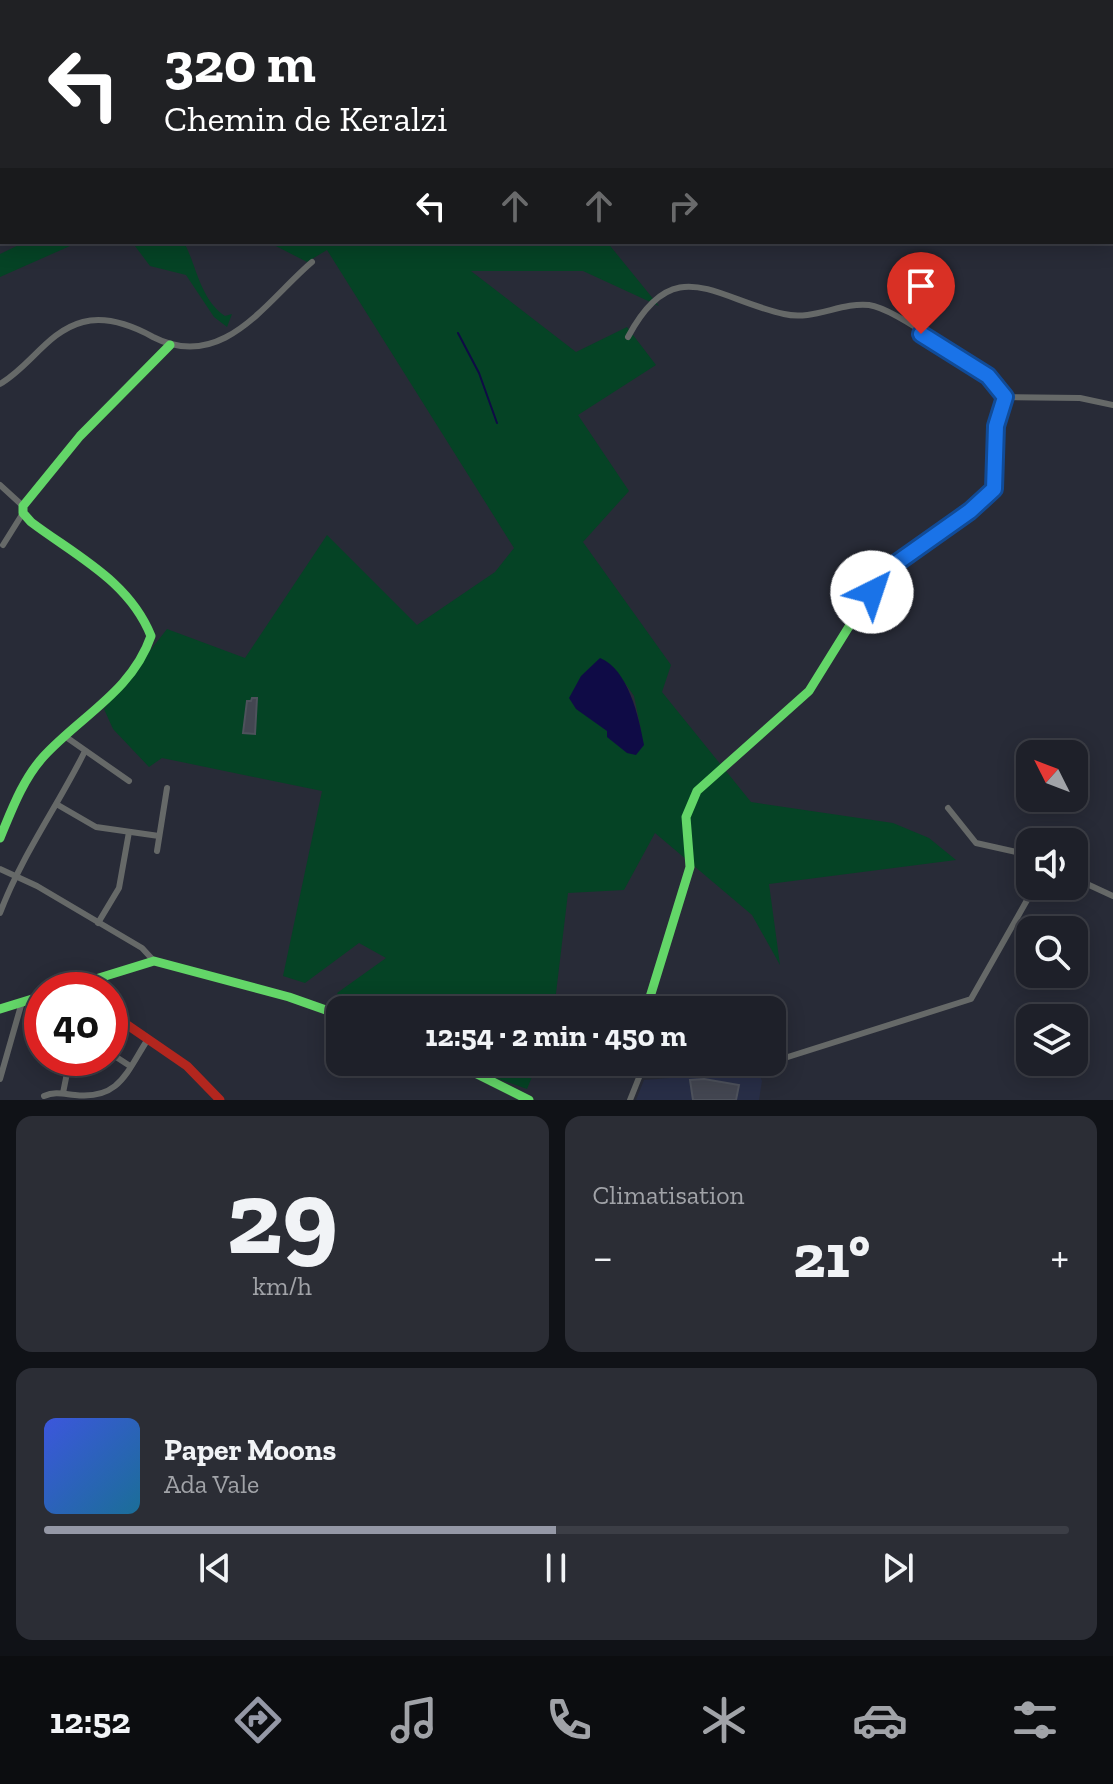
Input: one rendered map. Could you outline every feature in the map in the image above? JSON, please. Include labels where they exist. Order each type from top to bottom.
[{"type":"street","points":[[0,384],[59,332],[87,321],[113,322],[170,345],[222,342],[276,302],[312,262]]},
{"type":"street","points":[[628,337],[645,306],[671,290],[691,286],[722,292],[786,315],[812,315],[867,305],[887,312],[988,376],[1005,397]]},
{"type":"street","points":[[3,545],[23,510],[80,436],[170,345]]},
{"type":"street","points":[[1005,397],[1074,398],[1113,405]]},
{"type":"street","points":[[650,996],[690,867],[692,846],[686,821],[695,793],[804,696],[872,592],[898,562],[970,511],[994,489],[996,426],[1005,397]]},
{"type":"street","points":[[0,485],[23,510],[115,584],[146,620],[151,636],[138,664],[101,706],[46,753],[25,780],[0,838]]},
{"type":"street","points":[[66,737],[84,753],[129,781]]},
{"type":"street","points":[[0,913],[14,875],[58,805],[84,753]]},
{"type":"street","points":[[157,851],[167,788]]},
{"type":"street","points":[[58,805],[96,827],[159,836]]},
{"type":"street","points":[[948,808],[976,843],[1016,852]]},
{"type":"street","points":[[98,923],[119,888],[129,832]]},
{"type":"street","points":[[0,869],[142,948],[154,961],[289,997],[326,1010]]},
{"type":"street","points":[[1088,884],[1113,896]]},
{"type":"street","points":[[786,1058],[971,999],[1027,900]]},
{"type":"street","points":[[121,972],[154,961]]},
{"type":"street","points":[[0,1009],[22,1002]]},
{"type":"street","points":[[0,1079],[22,1002]]},
{"type":"street","points":[[128,1025],[187,1066],[220,1100]]},
{"type":"street","points":[[44,1096],[63,1093],[94,1098],[104,1095],[119,1084],[148,1039]]},
{"type":"street","points":[[63,1093],[66,1076]]},
{"type":"street","points":[[481,1076],[529,1100]]},
{"type":"street","points":[[630,1100],[640,1076]]},
{"type":"shaded area","points":[[600,658],[618,672],[631,695],[644,745],[636,755],[627,753],[607,737],[607,731],[576,709],[569,698],[581,676]]},
{"type":"shaded area","points":[[760,1076],[762,1081],[759,1100],[636,1100],[644,1080]]},
{"type":"green space","points":[[21,244],[74,244],[0,277],[0,254]]},
{"type":"green space","points":[[134,244],[185,244],[210,301],[225,316],[232,314],[227,327],[214,317],[186,275],[150,266]]},
{"type":"green space","points":[[272,244],[609,244],[659,306],[583,271],[471,271],[576,352],[627,327],[656,365],[578,415],[629,491],[583,542],[671,665],[662,692],[751,802],[893,823],[929,838],[956,860],[769,884],[780,965],[752,915],[655,833],[624,890],[568,893],[556,996],[339,996],[337,993],[386,958],[359,943],[305,983],[283,976],[322,791],[162,758],[149,767],[113,729],[104,709],[167,629],[245,658],[327,535],[417,625],[495,572],[514,548],[327,250],[307,262]],"holes":[[[615,669],[634,696],[641,730],[608,732],[602,726]]]},
{"type":"green space","points":[[490,1076],[532,1076],[527,1089]]},
{"type":"building","points":[[257,698],[255,734],[243,733],[247,701]]},
{"type":"building","points":[[704,1079],[739,1085],[736,1100],[693,1100],[690,1080]]},
{"type":"waterway","points":[[458,333],[479,373],[497,423]]},
{"type":"traffic: fast","points":[[0,838],[30,774],[59,741],[119,687],[143,655],[151,636],[141,617],[115,585],[31,522],[23,513],[23,506],[80,436],[170,345]]},
{"type":"traffic: fast","points":[[650,996],[690,867],[686,817],[697,791],[809,691],[863,604],[886,576],[994,489],[996,426],[1005,397]]},
{"type":"traffic: fast","points":[[118,972],[154,961],[289,997],[326,1010]]},
{"type":"traffic: fast","points":[[0,1009],[24,1002]]},
{"type":"traffic: fast","points":[[481,1076],[529,1100]]},
{"type":"traffic: jam","points":[[128,1025],[187,1066],[220,1100]]},
{"type":"route","points":[[872,592],[898,562],[970,511],[994,489],[996,426],[1005,397],[988,376],[921,334]]}]
